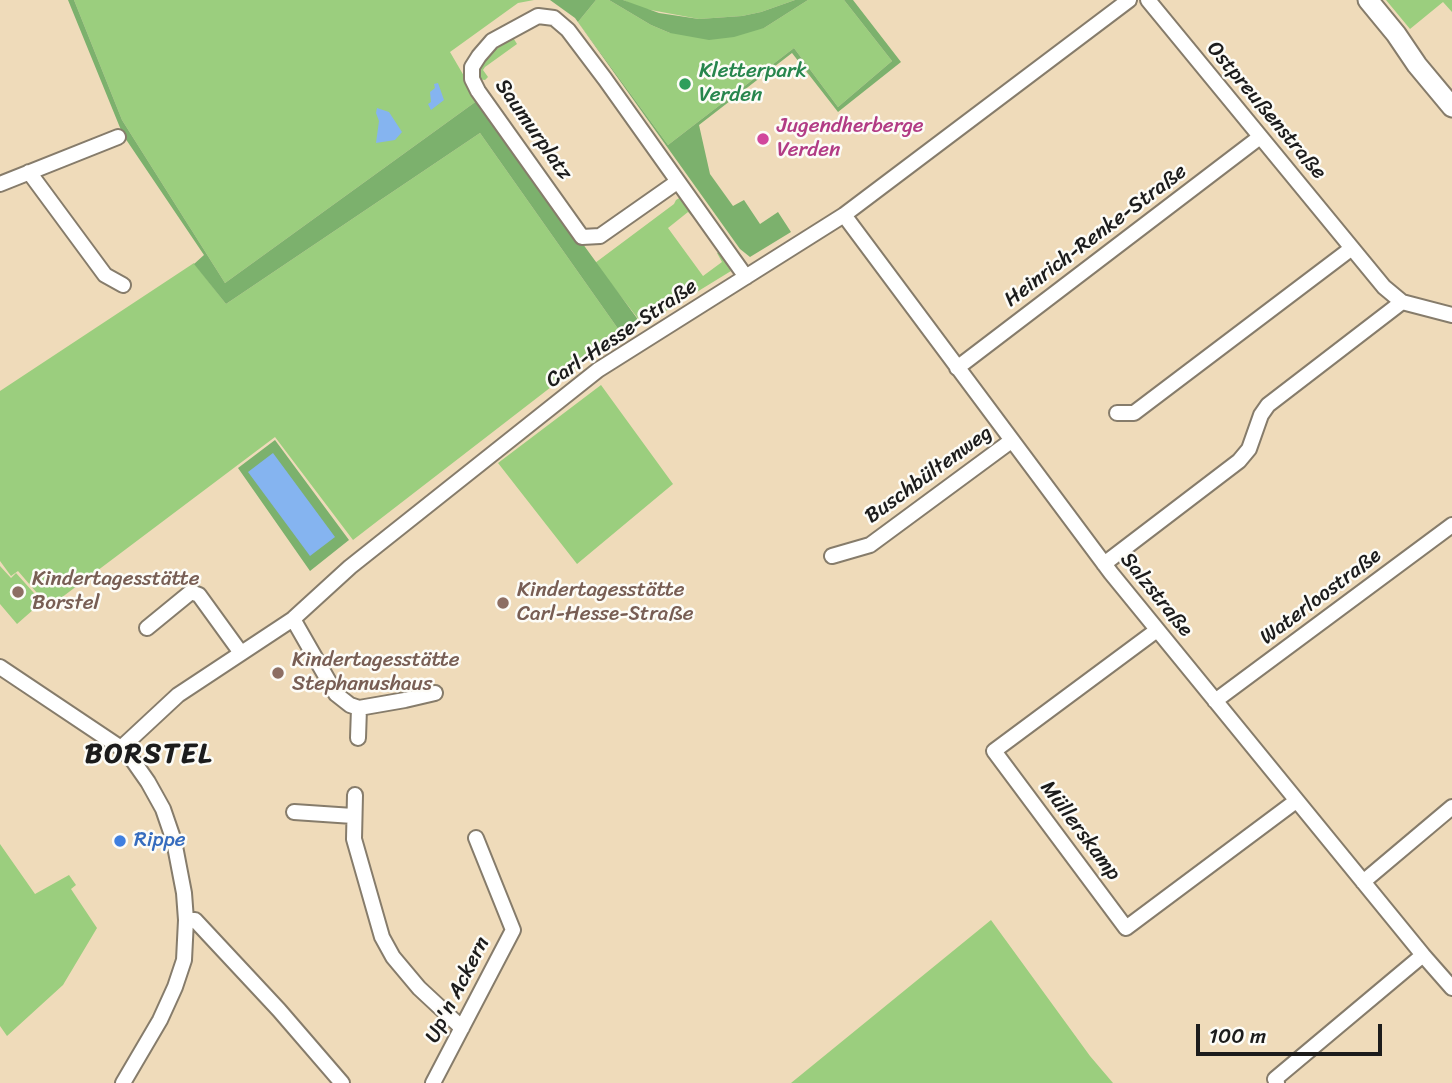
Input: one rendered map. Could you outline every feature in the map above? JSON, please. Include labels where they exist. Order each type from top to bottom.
[{"type":"main road","points":[[1353,0],[1389,41],[1417,65]]},
{"type":"main road","points":[[1368,0],[1452,107]]},
{"type":"street","name":"Carl-Hesse-Straße","points":[[121,748],[178,695],[293,619],[350,567],[598,370],[844,215],[1129,0]]},
{"type":"street","name":"Ostpreußenstraße","points":[[1147,0],[1384,287],[1402,302],[1452,315]]},
{"type":"street","name":"Saumurplatz","points":[[677,182],[600,236],[582,237],[478,91],[472,79],[472,67],[478,56],[492,41],[538,16],[554,18],[580,46],[746,277]]},
{"type":"street","points":[[0,184],[118,137]]},
{"type":"street","name":"Heinrich-Renke-Straße","points":[[957,368],[1260,137]]},
{"type":"street","points":[[29,172],[105,275],[123,285]]},
{"type":"street","name":"Salzstraße","points":[[844,215],[1104,564],[1452,988]]},
{"type":"street","points":[[1117,413],[1134,412],[1352,248]]},
{"type":"street","points":[[1104,564],[1239,461],[1249,449],[1261,415],[1268,405],[1402,302]]},
{"type":"street","name":"Buschbültenweg","points":[[832,556],[870,545],[1011,441]]},
{"type":"street","name":"Waterloostraße","points":[[1215,701],[1452,525]]},
{"type":"street","points":[[147,628],[191,592],[199,595],[241,653]]},
{"type":"street","points":[[293,619],[336,694],[350,705],[359,708],[405,701],[435,692]]},
{"type":"street","name":"Müllerskamp","points":[[1157,630],[994,751],[1126,928],[1296,801]]},
{"type":"street","points":[[0,667],[121,748],[134,762],[163,809],[180,863],[186,920],[184,960],[176,986],[160,1020],[123,1083]]},
{"type":"street","points":[[358,738],[359,708]]},
{"type":"street","points":[[355,795],[354,839],[382,937],[393,957],[419,988],[462,1028]]},
{"type":"street","points":[[1363,882],[1452,807]]},
{"type":"street","points":[[294,812],[353,817]]},
{"type":"street","name":"Up'n Ackern","points":[[433,1083],[513,930],[477,838]]},
{"type":"street","points":[[186,920],[195,920],[279,1010],[342,1083]]},
{"type":"street","points":[[1277,1083],[1275,1079],[1423,955]]},
{"type":"green space","points":[[68,0],[74,0],[122,120],[225,283],[478,100],[639,321],[621,333],[480,133],[226,304],[194,264],[204,255],[123,135]]},
{"type":"green space","points":[[74,0],[534,0],[518,3],[450,52],[478,100],[225,283],[122,120]]},
{"type":"green space","points":[[550,0],[596,0],[578,22],[668,145],[794,48],[838,107],[892,61],[844,0],[853,0],[901,62],[838,112],[792,53],[699,125],[710,174],[733,206],[744,200],[760,224],[778,212],[791,232],[750,257],[740,249],[575,18]]},
{"type":"green space","name":"Kletterpark Verden","points":[[596,0],[609,0],[670,33],[764,28],[808,0],[844,0],[892,61],[838,107],[794,48],[668,145],[578,22]]},
{"type":"green space","points":[[609,0],[623,0],[659,13],[699,19],[742,16],[795,0],[808,0],[764,28],[734,37],[709,40],[670,33]]},
{"type":"green space","points":[[623,0],[795,0],[742,16],[699,19],[640,8]]},
{"type":"green space","points":[[1386,0],[1452,0],[1452,12],[1443,2],[1410,29]]},
{"type":"green space","points":[[512,36],[517,44],[485,67],[483,70],[488,77],[485,80],[477,79],[476,72],[488,56]]},
{"type":"green space","points":[[480,133],[621,333],[353,540],[275,437],[49,607],[18,571],[11,576],[0,561],[0,391],[194,263],[226,304]]},
{"type":"green space","points":[[681,197],[695,219],[688,212],[668,228],[703,276],[722,262],[717,253],[720,252],[731,271],[643,325],[595,263]]},
{"type":"green space","points":[[601,385],[673,484],[577,564],[498,463]]},
{"type":"green space","points":[[275,440],[349,540],[310,571],[238,468]]},
{"type":"green space","points":[[0,566],[11,578],[16,573],[42,602],[17,624],[0,604]]},
{"type":"green space","points":[[0,844],[35,894],[69,875],[76,885],[71,889],[97,928],[63,985],[7,1036],[0,1026]]},
{"type":"green space","points":[[991,920],[1090,1056],[1113,1083],[791,1083]]},
{"type":"water","points":[[438,83],[444,100],[431,110],[428,104],[431,102],[430,92],[435,88],[434,84]]},
{"type":"water","points":[[377,108],[389,112],[402,132],[395,140],[376,143],[379,121]]},
{"type":"water","points":[[273,453],[335,537],[310,556],[248,472]]},
{"type":"place","name":"Kletterpark Verden","points":[[685,84]]},
{"type":"place","name":"Jugendherberge Verden","points":[[763,139]]},
{"type":"place","name":"Kindertagesstätte Borstel","points":[[18,592]]},
{"type":"place","name":"Kindertagesstätte Carl-Hesse-Straße","points":[[503,603]]},
{"type":"place","name":"Kindertagesstätte Stephanushaus","points":[[278,673]]},
{"type":"place","name":"Rippe","points":[[120,841]]},
{"type":"district","name":"BORSTEL","points":[[149,755]]}]
